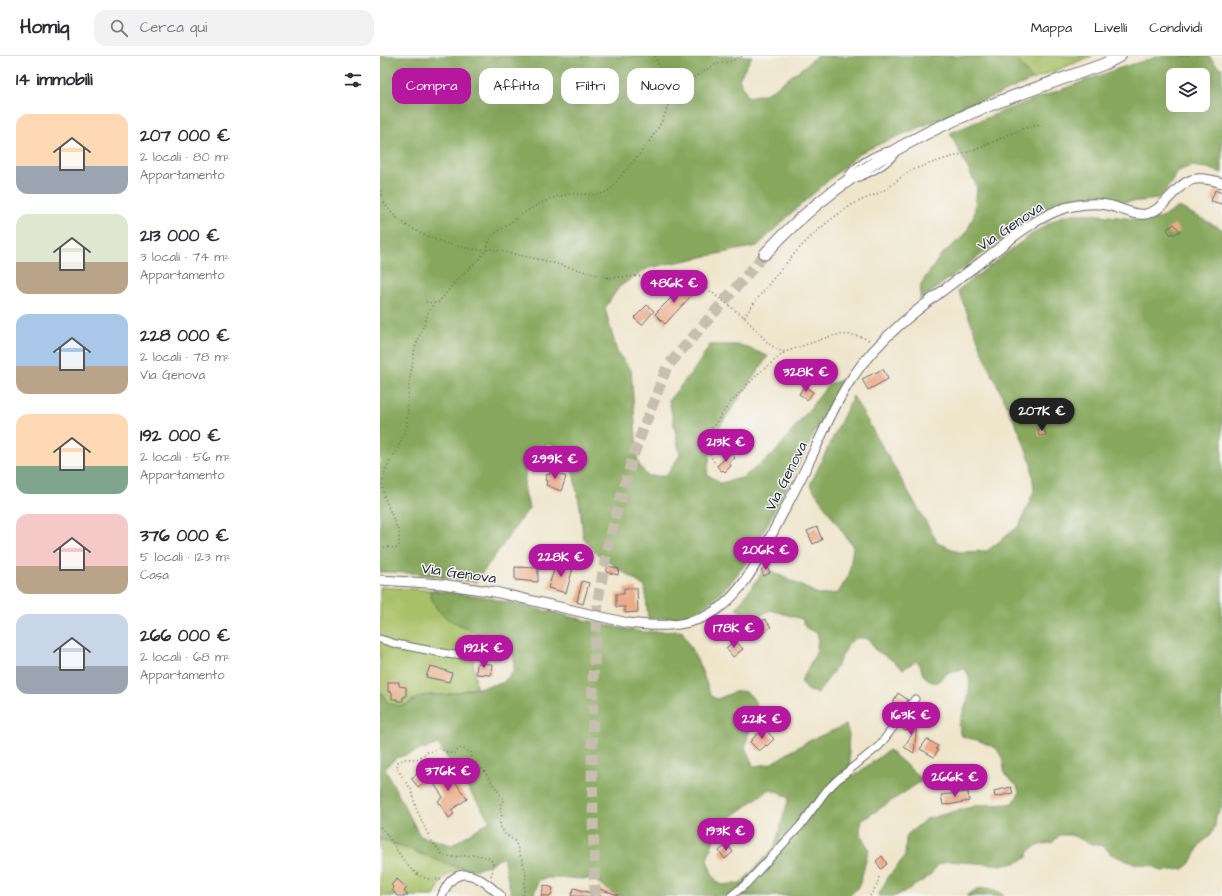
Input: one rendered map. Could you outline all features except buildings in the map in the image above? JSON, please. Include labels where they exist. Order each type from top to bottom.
[{"type":"highway","points":[[765,254],[799,219],[842,185],[901,147],[967,115],[1104,64],[1120,56]]},
{"type":"main road","points":[[1104,64],[1128,56]]},
{"type":"main road","name":"Via Genova","points":[[380,580],[442,584],[495,592],[646,626],[687,623],[704,617],[719,608],[734,595],[747,578],[852,378],[898,326],[1009,241],[1046,216],[1067,208],[1096,204],[1106,205],[1138,214],[1145,214],[1160,208],[1181,185],[1188,181],[1197,178],[1205,178],[1222,183]]},
{"type":"street","points":[[380,639],[396,644],[453,655],[494,646]]},
{"type":"street","points":[[731,896],[746,884],[801,826],[826,791],[837,780],[879,746],[915,699]]},
{"type":"street","points":[[442,896],[449,882],[456,876],[467,875],[478,878],[487,883],[501,896]]},
{"type":"path","points":[[655,56],[660,68]]},
{"type":"path","points":[[694,77],[716,64],[729,62],[742,56]]},
{"type":"path","points":[[426,302],[439,302],[456,281],[479,259],[486,250],[491,238],[535,207],[559,196],[572,194],[596,195],[604,194],[611,190],[644,148],[661,122],[667,104]]},
{"type":"path","points":[[744,317],[793,254],[817,230],[851,206],[886,189],[912,170],[981,147],[1010,134],[1037,125],[1042,126]]},
{"type":"path","points":[[380,191],[387,208],[399,220],[418,232],[455,246],[486,250],[490,249],[542,260],[609,278],[669,274],[693,278],[744,317],[768,343],[778,350],[785,352]]},
{"type":"path","points":[[380,548],[396,548],[399,546],[398,533],[384,496],[382,484],[386,468],[397,450],[407,426],[409,384],[415,348],[429,311],[434,303]]},
{"type":"path","points":[[714,462],[709,454],[707,439],[708,433],[731,402],[759,373],[785,352],[838,335],[855,335],[880,345]]},
{"type":"path","points":[[487,883],[494,866],[490,859],[477,855],[451,857],[443,855],[430,839],[416,808],[411,789],[397,768],[398,762],[405,759],[417,759],[428,752],[439,749],[454,754],[461,748],[471,752],[470,761],[475,768],[483,770],[504,800],[500,805],[502,816],[500,826],[506,834],[515,841],[524,866],[526,876],[523,896]]},
{"type":"path","points":[[380,827],[386,833],[409,867],[416,873],[429,879],[449,882]]},
{"type":"path","points":[[870,896],[877,885],[879,877]]},
{"type":"green space","points":[[380,56],[752,56],[739,79],[748,97],[768,93],[805,66],[816,56],[1015,56],[1032,80],[860,153],[798,207],[757,246],[648,268],[619,287],[605,308],[617,352],[631,370],[638,463],[647,476],[666,476],[680,455],[669,400],[696,367],[710,345],[740,345],[768,356],[720,426],[710,455],[707,474],[720,483],[742,478],[774,454],[829,384],[842,380],[748,561],[716,597],[696,611],[685,615],[673,618],[648,619],[645,587],[596,553],[583,537],[580,507],[569,452],[549,444],[528,452],[524,487],[529,508],[476,582],[412,573],[380,572]]},
{"type":"green space","points":[[1015,56],[1092,56],[1032,80]]},
{"type":"green space","points":[[1160,56],[1209,56],[1218,67],[1222,68],[1222,173],[1207,168],[1191,166],[1179,171],[1164,193],[1157,199],[1113,202],[1076,199],[1043,209],[920,300],[921,284],[941,255],[965,235],[974,216],[977,187],[950,133],[1008,109],[1120,68]]},
{"type":"green space","points":[[1179,207],[1222,229],[1222,808],[1216,816],[1215,827],[1209,837],[1200,844],[1192,861],[1184,869],[1162,871],[1153,866],[1132,863],[1111,854],[1103,846],[1092,844],[1071,835],[1060,835],[1052,843],[1042,844],[1031,849],[1026,858],[1015,863],[1004,865],[948,861],[938,865],[930,875],[921,882],[896,896],[878,896],[887,879],[905,856],[906,839],[908,834],[926,819],[979,805],[1009,804],[1014,802],[1017,797],[1019,792],[1017,786],[1005,775],[1002,757],[996,748],[977,740],[962,736],[959,725],[968,696],[968,675],[965,669],[949,672],[937,682],[932,682],[923,675],[920,665],[916,661],[903,669],[889,658],[875,650],[870,640],[865,638],[855,638],[848,645],[837,666],[818,693],[808,691],[801,681],[817,651],[818,633],[806,628],[802,619],[770,610],[754,620],[736,609],[765,568],[820,595],[838,593],[849,575],[853,547],[810,485],[853,396],[938,543],[959,552],[987,551],[1019,526],[1034,491],[1031,463],[1020,433],[989,368],[958,290],[1033,233],[1060,217],[1073,214],[1092,214],[1143,220],[1161,218]]},
{"type":"green space","points":[[380,587],[430,590],[431,597],[482,636],[506,648],[499,659],[473,659],[476,687],[443,695],[421,696],[404,705],[394,705],[387,702],[382,693],[380,693]]},
{"type":"green space","points":[[430,590],[485,597],[643,632],[682,631],[700,666],[711,696],[717,699],[741,691],[746,692],[754,700],[758,708],[745,747],[753,766],[770,764],[808,741],[846,725],[849,735],[848,746],[852,777],[889,750],[923,780],[861,821],[860,834],[869,849],[859,887],[849,896],[617,896],[593,879],[548,878],[539,880],[533,896],[515,896],[511,893],[503,857],[481,868],[471,870],[444,863],[380,839],[380,693],[382,693],[387,702],[398,706],[405,705],[418,697],[443,695],[502,683],[514,671],[514,655],[506,648],[446,618],[437,609],[431,597]],"holes":[[[438,744],[490,821],[452,845],[420,836],[385,769],[396,758]],[[768,790],[779,792],[789,798],[774,848],[741,883],[720,885],[713,876],[707,860],[718,827]]]},
{"type":"green space","points":[[380,839],[460,867],[443,878],[434,896],[380,896]]},
{"type":"green space","points":[[988,888],[1000,892],[1004,896],[966,896],[977,889]]},
{"type":"tunnel","points":[[595,896],[592,771],[593,680],[598,600],[609,540],[634,453],[667,367],[765,254]]}]
